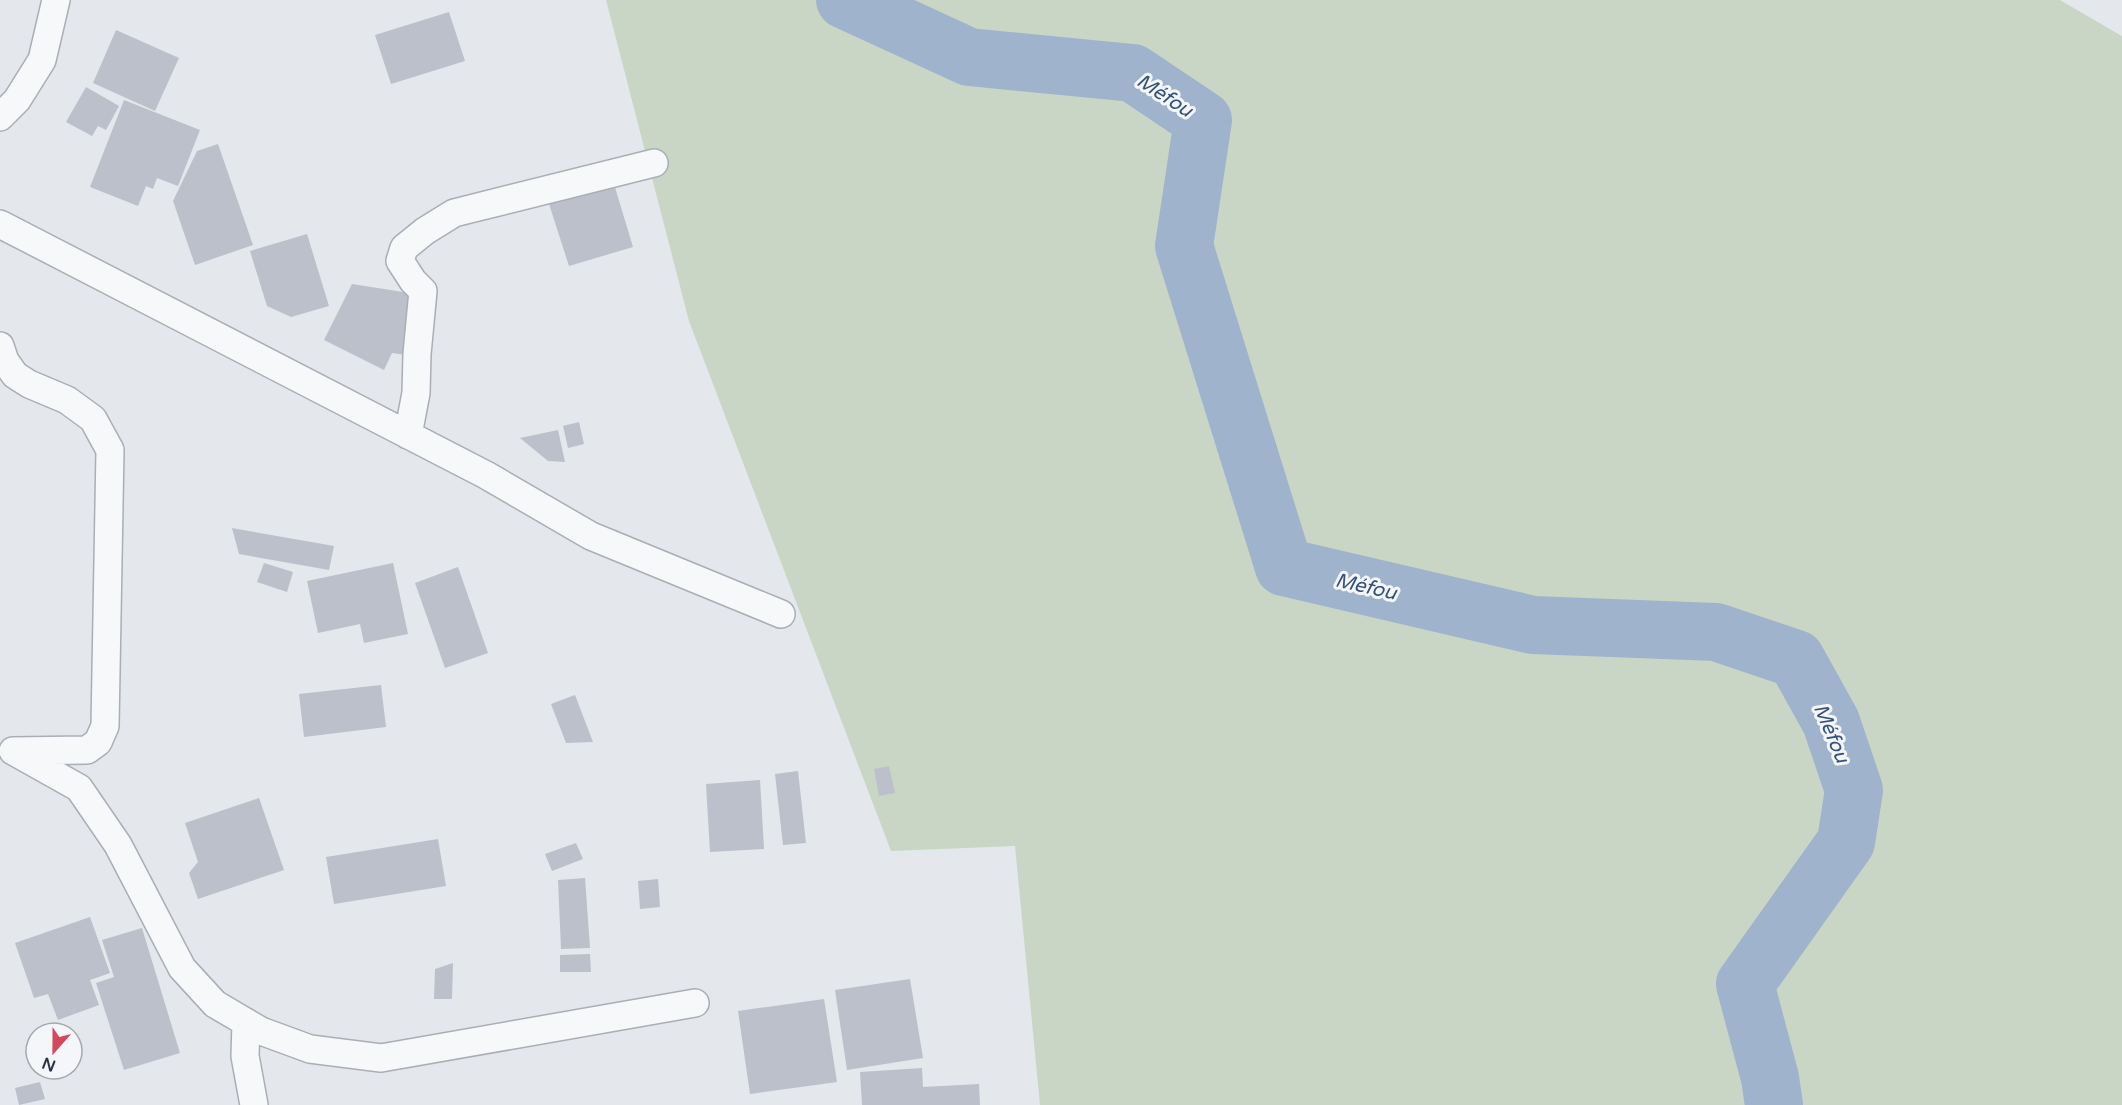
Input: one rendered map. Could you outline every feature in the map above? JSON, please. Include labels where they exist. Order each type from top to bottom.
[{"type":"street","points":[[0,117],[17,100],[42,60],[56,0]]},
{"type":"street","points":[[408,435],[416,393],[423,291],[413,281],[400,261],[404,248],[425,231],[454,213],[654,163]]},
{"type":"street","points":[[0,224],[486,475],[591,536],[782,614]]},
{"type":"street","points":[[0,346],[5,361],[15,375],[29,384],[67,400],[93,419],[110,450],[105,726],[98,742],[87,750],[6,751]]},
{"type":"street","points":[[6,751],[79,788],[118,845],[182,968],[215,1004],[261,1031],[310,1049],[381,1058],[695,1003]]},
{"type":"street","points":[[246,1022],[245,1056],[254,1105]]},
{"type":"green space","points":[[606,0],[2060,0],[2122,36],[2122,1105],[1040,1105],[1015,846],[891,851],[689,321]]},
{"type":"building","points":[[449,12],[465,61],[391,84],[375,35]]},
{"type":"building","points":[[116,30],[179,58],[155,111],[93,83]]},
{"type":"building","points":[[86,87],[119,106],[106,130],[98,126],[92,136],[66,122]]},
{"type":"building","points":[[124,100],[200,130],[178,186],[157,178],[153,189],[146,186],[138,206],[90,187]]},
{"type":"building","points":[[218,144],[253,245],[195,265],[173,201],[197,151]]},
{"type":"building","points":[[614,184],[633,247],[569,266],[549,204]]},
{"type":"building","points":[[307,234],[329,306],[291,317],[267,306],[250,251]]},
{"type":"building","points":[[352,284],[416,294],[406,355],[392,353],[384,370],[324,340]]},
{"type":"building","points":[[579,422],[584,444],[568,448],[563,426]]},
{"type":"building","points":[[558,430],[565,462],[548,461],[520,438]]},
{"type":"building","points":[[232,528],[334,546],[329,570],[239,554]]},
{"type":"building","points":[[264,563],[293,572],[287,592],[257,582]]},
{"type":"building","points":[[393,563],[408,634],[364,643],[360,624],[318,633],[307,581]]},
{"type":"building","points":[[458,567],[488,653],[445,668],[415,583]]},
{"type":"building","points":[[381,685],[386,727],[304,737],[299,694]]},
{"type":"building","points":[[575,695],[593,742],[566,743],[551,704]]},
{"type":"building","points":[[889,766],[895,793],[879,796],[874,769]]},
{"type":"building","points":[[798,771],[806,843],[783,845],[775,774]]},
{"type":"building","points":[[760,780],[764,849],[710,852],[706,784]]},
{"type":"building","points":[[259,798],[284,870],[198,899],[189,873],[198,862],[185,823]]},
{"type":"building","points":[[438,839],[446,886],[334,904],[326,857]]},
{"type":"building","points":[[576,843],[583,859],[552,871],[545,854]]},
{"type":"building","points":[[585,878],[590,948],[561,949],[558,880]]},
{"type":"building","points":[[658,879],[660,907],[640,909],[638,881]]},
{"type":"building","points":[[90,917],[110,973],[90,980],[99,1005],[58,1020],[48,994],[34,998],[15,943]]},
{"type":"building","points":[[142,928],[180,1053],[124,1070],[96,983],[114,977],[102,940]]},
{"type":"building","points":[[590,954],[591,972],[560,972],[560,955]]},
{"type":"building","points":[[453,963],[452,999],[434,999],[435,969]]},
{"type":"building","points":[[910,979],[923,1058],[847,1070],[835,990]]},
{"type":"building","points":[[824,999],[837,1082],[750,1094],[738,1011]]},
{"type":"building","points":[[922,1068],[923,1087],[979,1084],[980,1105],[862,1105],[860,1072]]},
{"type":"building","points":[[40,1082],[45,1099],[19,1105],[15,1088]]},
{"type":"waterway","name":"Méfou","points":[[845,0],[969,57],[1133,73],[1203,120],[1184,246],[1284,567],[1533,625],[1716,632],[1796,659],[1831,722],[1854,790],[1846,842],[1745,984],[1770,1078],[1774,1105]]}]
